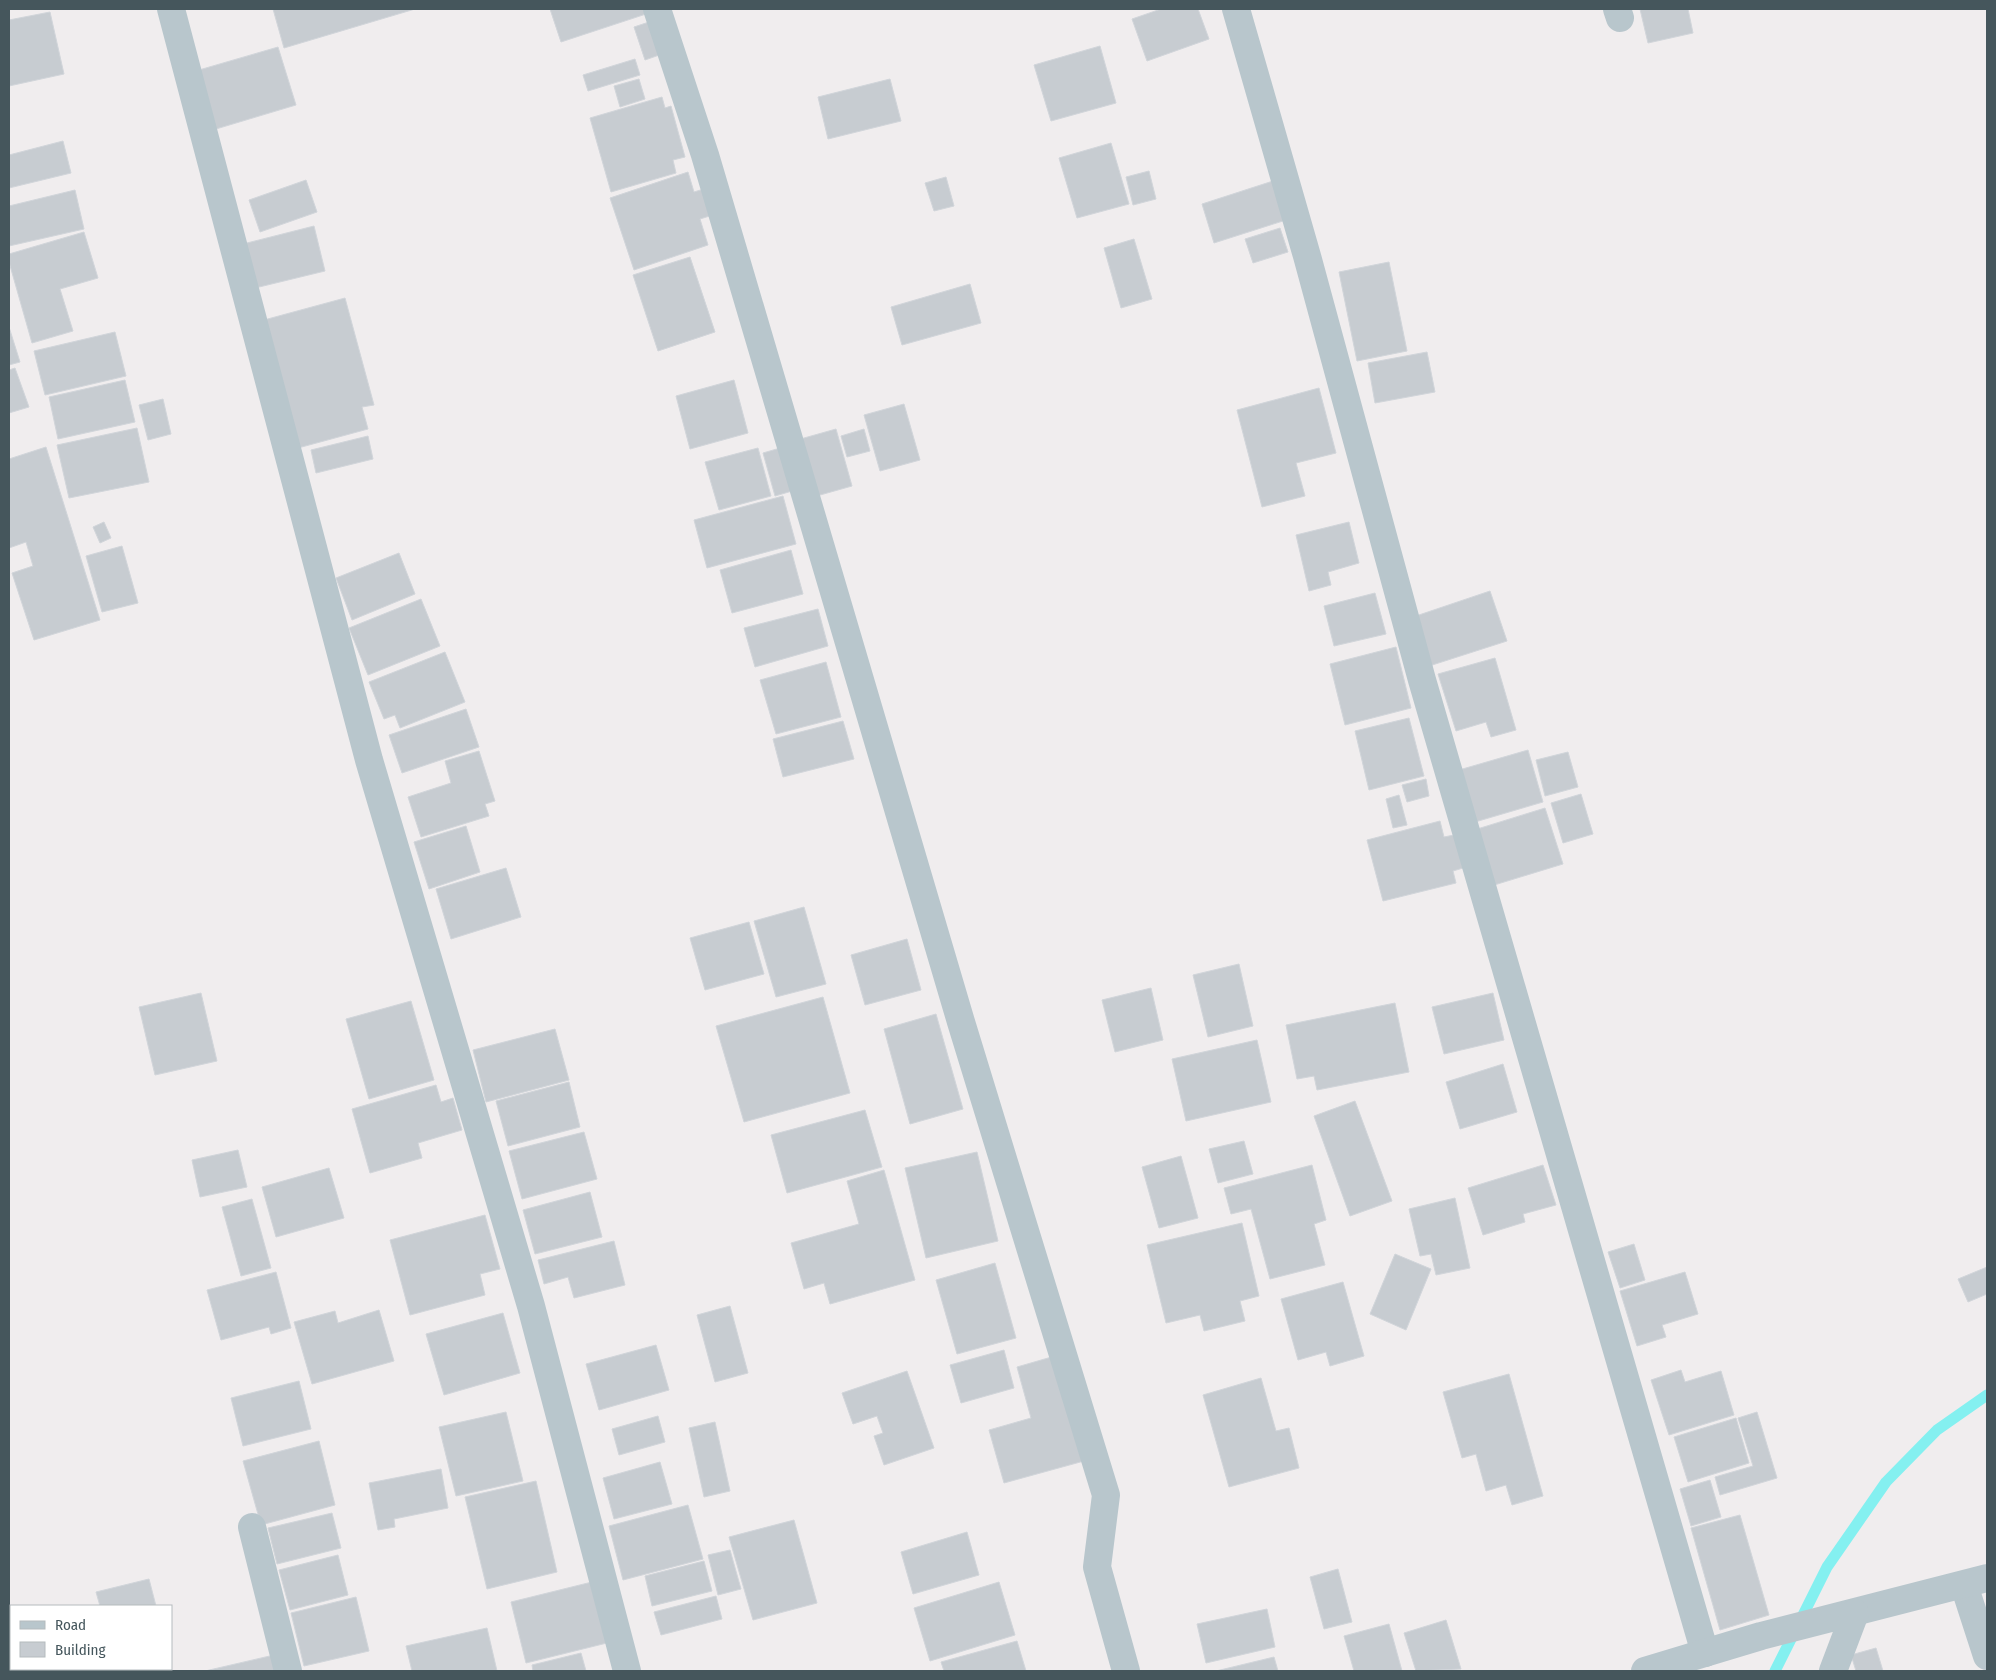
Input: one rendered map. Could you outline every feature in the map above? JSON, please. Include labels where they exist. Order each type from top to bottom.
[{"type":"street","points":[[171,9],[369,760],[531,1306],[627,1671]]},
{"type":"street","points":[[657,9],[708,165],[961,1022],[1106,1495],[1097,1567],[1126,1671]]},
{"type":"street","points":[[1236,9],[1307,256],[1422,680],[1704,1653]]},
{"type":"street","points":[[252,1527],[288,1671]]},
{"type":"street","points":[[1645,1671],[1761,1636],[1976,1581],[1987,1656]]},
{"type":"street","points":[[1833,1671],[1855,1613]]},
{"type":"building","points":[[273,9],[415,9],[284,48]]},
{"type":"building","points":[[550,9],[648,9],[649,13],[561,42]]},
{"type":"building","points":[[1161,9],[1198,9],[1209,39],[1147,61],[1132,19]]},
{"type":"building","points":[[1640,9],[1688,9],[1693,33],[1648,43]]},
{"type":"building","points":[[50,12],[64,74],[9,86],[9,20]]},
{"type":"building","points":[[655,20],[665,53],[645,60],[634,27]]},
{"type":"building","points":[[1100,46],[1116,103],[1051,121],[1034,65]]},
{"type":"building","points":[[278,47],[296,105],[216,129],[199,70]]},
{"type":"building","points":[[635,59],[640,75],[588,91],[583,75]]},
{"type":"building","points":[[639,79],[645,99],[620,107],[614,86]]},
{"type":"building","points":[[890,79],[901,121],[828,139],[818,97]]},
{"type":"building","points":[[662,97],[665,108],[671,106],[685,157],[673,160],[676,173],[611,192],[590,118]]},
{"type":"building","points":[[63,141],[71,173],[9,188],[9,155]]},
{"type":"building","points":[[1111,143],[1129,204],[1077,218],[1059,158]]},
{"type":"building","points":[[1149,171],[1156,199],[1133,205],[1126,177]]},
{"type":"building","points":[[688,172],[694,192],[707,188],[716,214],[700,219],[708,245],[634,270],[610,198]]},
{"type":"building","points":[[946,177],[954,206],[934,211],[925,183]]},
{"type":"building","points":[[306,180],[317,212],[260,232],[249,200]]},
{"type":"building","points":[[1273,181],[1286,220],[1214,243],[1202,204]]},
{"type":"building","points":[[75,190],[84,229],[9,246],[9,206]]},
{"type":"building","points":[[314,226],[325,271],[255,288],[243,244]]},
{"type":"building","points":[[1280,228],[1288,252],[1253,263],[1245,239]]},
{"type":"building","points":[[84,232],[98,278],[60,289],[73,331],[32,343],[9,262],[9,254]]},
{"type":"building","points":[[1134,239],[1152,299],[1121,308],[1104,248]]},
{"type":"building","points":[[690,257],[715,332],[658,351],[633,275]]},
{"type":"building","points":[[1389,262],[1407,351],[1357,361],[1339,272]]},
{"type":"building","points":[[970,284],[981,323],[902,345],[891,307]]},
{"type":"building","points":[[345,298],[374,405],[362,407],[368,429],[298,448],[264,320]]},
{"type":"building","points":[[9,327],[20,362],[9,365]]},
{"type":"building","points":[[115,332],[126,376],[45,395],[34,351]]},
{"type":"building","points":[[1427,352],[1435,392],[1375,403],[1368,363]]},
{"type":"building","points":[[15,368],[29,407],[9,413],[9,370]]},
{"type":"building","points":[[125,380],[135,422],[58,439],[49,397]]},
{"type":"building","points":[[734,380],[748,433],[690,449],[676,396]]},
{"type":"building","points":[[1319,388],[1336,453],[1296,463],[1305,496],[1262,507],[1237,410]]},
{"type":"building","points":[[163,399],[171,434],[148,440],[139,405]]},
{"type":"building","points":[[904,404],[920,460],[880,471],[864,415]]},
{"type":"building","points":[[137,428],[149,482],[69,498],[57,445]]},
{"type":"building","points":[[836,429],[852,486],[813,497],[797,440]]},
{"type":"building","points":[[864,429],[870,451],[847,457],[841,436]]},
{"type":"building","points":[[368,436],[373,459],[316,473],[311,450]]},
{"type":"building","points":[[787,446],[799,489],[775,496],[763,453]]},
{"type":"building","points":[[46,447],[100,620],[34,640],[12,573],[33,566],[26,542],[9,548],[9,459]]},
{"type":"building","points":[[758,448],[771,496],[719,510],[705,462]]},
{"type":"building","points":[[783,496],[796,544],[707,568],[694,520]]},
{"type":"building","points":[[104,522],[111,538],[100,543],[93,527]]},
{"type":"building","points":[[1349,522],[1359,563],[1328,572],[1331,585],[1309,591],[1296,535]]},
{"type":"building","points":[[122,546],[138,603],[102,612],[86,556]]},
{"type":"building","points":[[791,550],[803,594],[732,613],[720,570]]},
{"type":"building","points":[[399,553],[415,594],[352,620],[336,578]]},
{"type":"building","points":[[1490,591],[1507,641],[1426,667],[1410,618]]},
{"type":"building","points":[[1375,593],[1386,634],[1334,646],[1324,606]]},
{"type":"building","points":[[421,599],[440,646],[368,675],[349,628]]},
{"type":"building","points":[[818,609],[828,646],[755,667],[744,628]]},
{"type":"building","points":[[1396,647],[1411,708],[1345,725],[1330,664]]},
{"type":"building","points":[[445,652],[465,702],[400,728],[395,715],[384,719],[369,682]]},
{"type":"building","points":[[1495,658],[1516,730],[1491,737],[1486,722],[1456,731],[1438,674]]},
{"type":"building","points":[[826,662],[841,717],[776,734],[760,680]]},
{"type":"building","points":[[466,709],[479,747],[402,773],[389,735]]},
{"type":"building","points":[[1409,718],[1424,776],[1369,790],[1355,731]]},
{"type":"building","points":[[843,721],[854,759],[783,777],[773,739]]},
{"type":"building","points":[[1528,750],[1543,802],[1475,822],[1459,770]]},
{"type":"building","points":[[479,751],[495,801],[485,804],[489,816],[421,837],[408,797],[451,783],[445,761]]},
{"type":"building","points":[[1568,752],[1578,787],[1545,796],[1536,760]]},
{"type":"building","points":[[1426,779],[1429,796],[1407,802],[1402,785]]},
{"type":"building","points":[[1581,794],[1593,834],[1563,843],[1551,803]]},
{"type":"building","points":[[1399,795],[1407,825],[1393,828],[1386,799]]},
{"type":"building","points":[[1545,808],[1563,864],[1491,886],[1474,830]]},
{"type":"building","points":[[1440,821],[1444,837],[1454,835],[1463,868],[1453,871],[1456,883],[1383,901],[1367,840]]},
{"type":"building","points":[[466,826],[480,872],[429,889],[414,842]]},
{"type":"building","points":[[506,868],[521,917],[451,939],[436,889]]},
{"type":"building","points":[[804,907],[826,984],[776,997],[754,921]]},
{"type":"building","points":[[749,922],[764,974],[705,990],[690,938]]},
{"type":"building","points":[[907,939],[921,990],[865,1005],[851,955]]},
{"type":"building","points":[[1239,964],[1253,1026],[1208,1037],[1193,975]]},
{"type":"building","points":[[1151,988],[1163,1040],[1115,1052],[1102,1000]]},
{"type":"building","points":[[201,993],[217,1061],[155,1075],[139,1007]]},
{"type":"building","points":[[1493,993],[1504,1040],[1444,1054],[1432,1007]]},
{"type":"building","points":[[823,997],[850,1093],[744,1122],[716,1026]]},
{"type":"building","points":[[411,1001],[434,1080],[369,1099],[346,1019]]},
{"type":"building","points":[[1395,1003],[1409,1072],[1317,1090],[1314,1076],[1297,1079],[1286,1025]]},
{"type":"building","points":[[936,1014],[963,1109],[910,1124],[884,1029]]},
{"type":"building","points":[[555,1029],[569,1080],[486,1102],[473,1050]]},
{"type":"building","points":[[1257,1040],[1271,1102],[1186,1121],[1172,1059]]},
{"type":"building","points":[[1503,1064],[1517,1112],[1460,1129],[1446,1082]]},
{"type":"building","points":[[569,1082],[580,1127],[508,1146],[496,1101]]},
{"type":"building","points":[[436,1085],[441,1102],[453,1098],[462,1130],[418,1143],[422,1158],[370,1173],[352,1109]]},
{"type":"building","points":[[1355,1101],[1392,1201],[1350,1216],[1314,1116]]},
{"type":"building","points":[[865,1110],[882,1167],[787,1193],[771,1135]]},
{"type":"building","points":[[584,1132],[597,1179],[522,1199],[509,1151]]},
{"type":"building","points":[[1244,1141],[1253,1174],[1218,1183],[1209,1149]]},
{"type":"building","points":[[238,1150],[247,1187],[200,1197],[192,1160]]},
{"type":"building","points":[[977,1152],[998,1241],[926,1258],[905,1168]]},
{"type":"building","points":[[1181,1156],[1198,1218],[1159,1228],[1142,1167]]},
{"type":"building","points":[[1312,1165],[1326,1220],[1314,1224],[1325,1265],[1270,1279],[1251,1209],[1231,1214],[1224,1188]]},
{"type":"building","points":[[1543,1165],[1556,1205],[1523,1214],[1525,1222],[1483,1235],[1468,1188]]},
{"type":"building","points":[[329,1168],[344,1218],[276,1237],[262,1187]]},
{"type":"building","points":[[884,1170],[915,1280],[830,1304],[824,1283],[804,1289],[791,1243],[859,1224],[847,1181]]},
{"type":"building","points":[[590,1192],[602,1237],[535,1254],[523,1210]]},
{"type":"building","points":[[1455,1198],[1470,1268],[1436,1275],[1431,1254],[1420,1256],[1409,1209]]},
{"type":"building","points":[[252,1199],[271,1268],[241,1276],[222,1207]]},
{"type":"building","points":[[485,1215],[500,1269],[480,1274],[485,1295],[410,1315],[390,1240]]},
{"type":"building","points":[[1242,1223],[1259,1296],[1240,1301],[1245,1321],[1204,1331],[1200,1315],[1166,1323],[1147,1245]]},
{"type":"building","points":[[614,1241],[625,1285],[574,1298],[568,1277],[544,1284],[538,1260]]},
{"type":"building","points":[[1634,1244],[1645,1280],[1620,1288],[1608,1252]]},
{"type":"building","points":[[1395,1254],[1431,1269],[1406,1330],[1370,1314]]},
{"type":"building","points":[[995,1263],[1016,1338],[957,1354],[936,1280]]},
{"type":"building","points":[[1987,1267],[1987,1294],[1968,1302],[1958,1279]]},
{"type":"building","points":[[276,1272],[291,1328],[271,1334],[269,1327],[221,1340],[207,1290]]},
{"type":"building","points":[[1685,1272],[1698,1314],[1662,1325],[1666,1337],[1637,1346],[1620,1291]]},
{"type":"building","points":[[1343,1282],[1364,1356],[1330,1366],[1326,1352],[1298,1360],[1281,1299]]},
{"type":"building","points":[[730,1306],[748,1373],[715,1382],[697,1315]]},
{"type":"building","points":[[379,1310],[394,1361],[312,1384],[294,1322],[335,1311],[338,1323]]},
{"type":"building","points":[[503,1313],[520,1373],[444,1395],[426,1334]]},
{"type":"building","points":[[656,1345],[669,1390],[599,1410],[586,1364]]},
{"type":"building","points":[[1004,1350],[1014,1388],[961,1403],[950,1365]]},
{"type":"building","points":[[1055,1356],[1084,1461],[1004,1483],[989,1430],[1031,1418],[1017,1367]]},
{"type":"building","points":[[1681,1370],[1685,1382],[1721,1371],[1734,1415],[1669,1435],[1651,1380]]},
{"type":"building","points":[[907,1371],[934,1448],[884,1465],[874,1436],[883,1433],[877,1416],[853,1424],[842,1393]]},
{"type":"building","points":[[1509,1374],[1543,1496],[1512,1505],[1506,1485],[1486,1491],[1476,1454],[1462,1458],[1443,1392]]},
{"type":"building","points":[[1261,1378],[1276,1431],[1289,1428],[1299,1468],[1229,1487],[1203,1395]]},
{"type":"building","points":[[299,1381],[311,1429],[243,1446],[231,1398]]},
{"type":"building","points":[[506,1412],[523,1481],[456,1496],[439,1427]]},
{"type":"building","points":[[1757,1412],[1777,1478],[1720,1495],[1715,1477],[1753,1466],[1738,1418]]},
{"type":"building","points":[[658,1416],[665,1442],[619,1455],[612,1429]]},
{"type":"building","points":[[1736,1418],[1749,1463],[1688,1482],[1674,1437]]},
{"type":"building","points":[[715,1422],[730,1491],[704,1497],[689,1428]]},
{"type":"building","points":[[319,1441],[335,1505],[261,1525],[243,1461]]},
{"type":"building","points":[[660,1462],[672,1504],[614,1519],[603,1478]]},
{"type":"building","points":[[441,1469],[448,1508],[394,1519],[395,1527],[378,1530],[369,1483]]},
{"type":"building","points":[[1710,1480],[1721,1517],[1691,1526],[1680,1489]]},
{"type":"building","points":[[536,1481],[557,1572],[487,1589],[465,1497]]},
{"type":"building","points":[[688,1505],[703,1559],[623,1580],[609,1526]]},
{"type":"building","points":[[332,1513],[341,1548],[277,1564],[268,1528]]},
{"type":"building","points":[[1740,1515],[1769,1615],[1720,1630],[1691,1528]]},
{"type":"building","points":[[794,1520],[817,1603],[753,1620],[729,1537]]},
{"type":"building","points":[[967,1532],[979,1575],[913,1594],[901,1552]]},
{"type":"building","points":[[730,1550],[741,1589],[718,1595],[708,1555]]},
{"type":"building","points":[[338,1555],[348,1595],[290,1610],[279,1570]]},
{"type":"building","points":[[704,1561],[712,1591],[652,1606],[645,1576]]},
{"type":"building","points":[[1338,1569],[1352,1622],[1324,1629],[1310,1577]]},
{"type":"building","points":[[149,1579],[156,1605],[100,1605],[96,1592]]},
{"type":"building","points":[[600,1580],[615,1641],[526,1663],[511,1602]]},
{"type":"building","points":[[999,1582],[1015,1635],[930,1661],[914,1608]]},
{"type":"building","points":[[716,1596],[722,1619],[661,1635],[654,1612]]},
{"type":"building","points":[[356,1597],[369,1651],[304,1666],[291,1613]]},
{"type":"building","points":[[1267,1609],[1275,1647],[1206,1663],[1197,1624]]},
{"type":"building","points":[[1446,1620],[1461,1669],[1416,1671],[1404,1633]]},
{"type":"building","points":[[1389,1624],[1402,1671],[1354,1671],[1344,1636]]},
{"type":"building","points":[[487,1628],[497,1671],[412,1671],[406,1646]]},
{"type":"building","points":[[1017,1641],[1026,1671],[944,1671],[941,1662]]},
{"type":"building","points":[[1876,1648],[1883,1671],[1856,1671],[1851,1655]]},
{"type":"building","points":[[581,1653],[586,1671],[533,1671],[532,1665]]},
{"type":"building","points":[[274,1655],[278,1671],[205,1671]]},
{"type":"building","points":[[1274,1657],[1278,1671],[1216,1671]]},
{"type":"waterway","points":[[1775,1671],[1827,1567],[1886,1482],[1937,1430],[1987,1395]]}]
